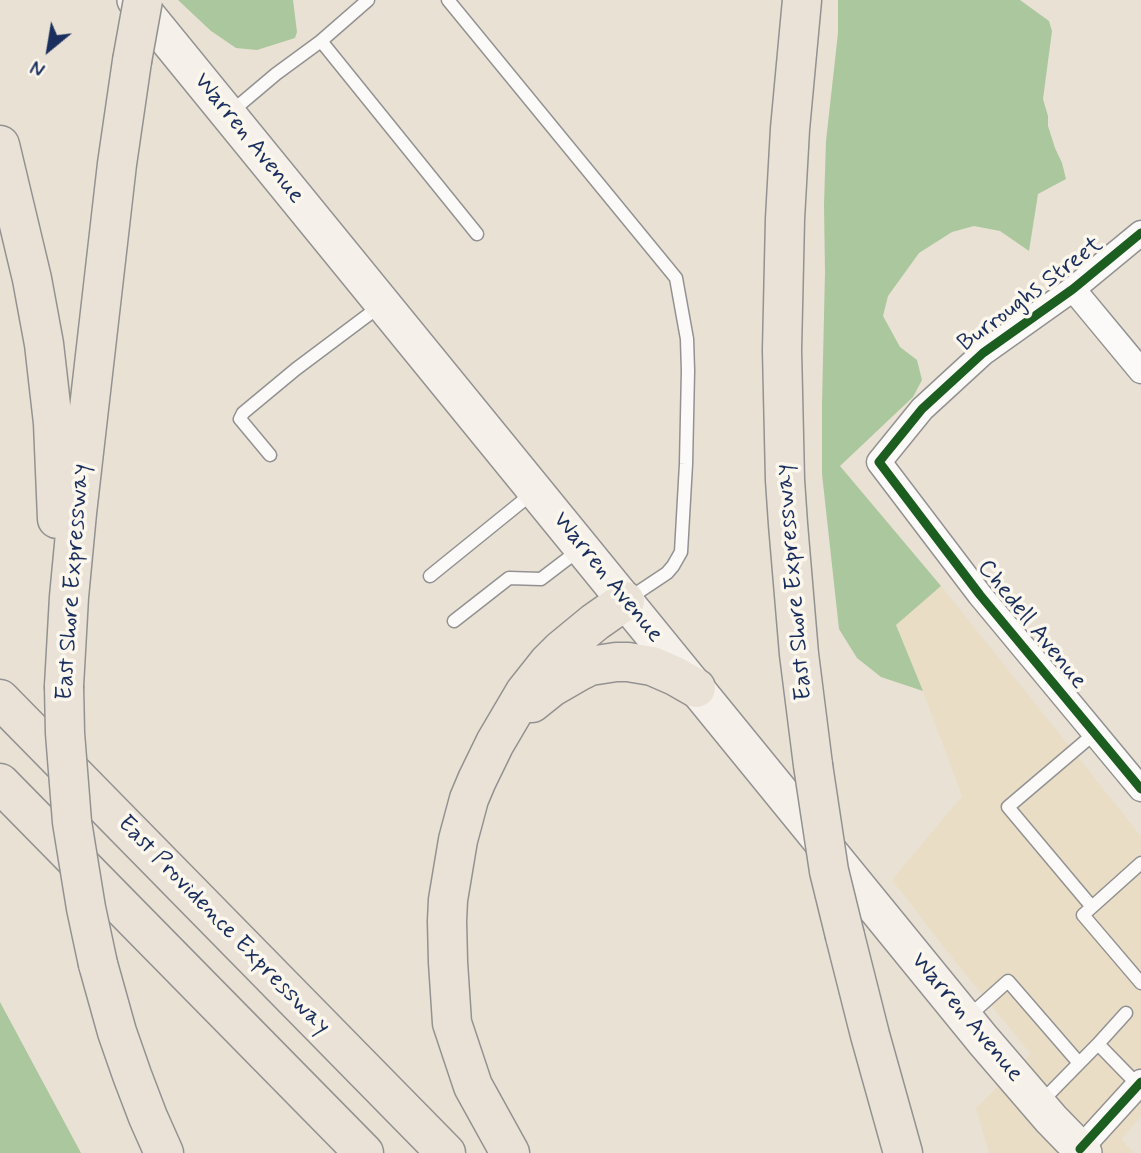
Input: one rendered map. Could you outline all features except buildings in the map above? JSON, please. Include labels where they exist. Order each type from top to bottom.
[{"type":"highway","name":"East Shore Expressway","points":[[143,0],[119,153],[77,513],[64,685],[72,822],[86,908],[98,964],[124,1053],[164,1153]]},
{"type":"highway","name":"East Shore Expressway","points":[[802,0],[790,129],[782,350],[785,480],[799,654],[829,871],[903,1153]]},
{"type":"highway","points":[[0,145],[32,279],[49,378],[64,685]]},
{"type":"highway","points":[[510,1153],[473,1086],[452,1023],[447,942],[450,880],[463,819],[477,780],[525,692],[548,663],[585,630],[625,601]]},
{"type":"highway","points":[[506,725],[565,679],[590,666],[603,663],[628,662],[652,666],[696,688]]},
{"type":"highway","name":"East Providence Expressway","points":[[0,699],[446,1153]]},
{"type":"highway","points":[[0,783],[364,1153]]},
{"type":"main road","name":"Warren Avenue","points":[[135,0],[966,1019],[1082,1151]]},
{"type":"street","name":"Burroughs Street","points":[[895,484],[879,462],[922,409],[983,353],[1073,289],[1141,233]]},
{"type":"street","points":[[1073,289],[1141,371]]},
{"type":"street","name":"Chedell Avenue","points":[[895,484],[980,596],[1141,789]]},
{"type":"street","points":[[1082,1151],[1140,1084]]},
{"type":"lane","points":[[228,114],[321,41],[368,0]]},
{"type":"lane","points":[[448,0],[676,278],[687,339],[688,371],[682,544],[678,559],[667,573],[625,601]]},
{"type":"lane","points":[[321,41],[477,234]]},
{"type":"lane","points":[[270,455],[240,419],[243,413],[296,369],[383,304]]},
{"type":"lane","points":[[430,576],[535,491]]},
{"type":"lane","points":[[454,621],[509,578],[541,579],[582,548]]},
{"type":"lane","points":[[1092,907],[1009,807],[1095,733]]},
{"type":"lane","points":[[1141,863],[1083,915],[1141,983]]},
{"type":"lane","points":[[966,1019],[1008,981],[1079,1063]]},
{"type":"lane","points":[[1038,1104],[1126,1013]]},
{"type":"lane","points":[[1098,1044],[1140,1084]]},
{"type":"shaded area","points":[[941,586],[1141,836],[1141,1117],[1121,1139],[1134,1153],[989,1153],[976,1108],[1031,1054],[892,880],[962,796],[896,625]]},
{"type":"green space","points":[[178,0],[293,0],[297,32],[295,38],[257,50],[236,48],[211,31]]},
{"type":"green space","points":[[838,0],[1020,0],[1049,21],[1052,31],[1043,99],[1048,126],[1066,179],[1038,194],[1029,251],[1000,231],[974,226],[952,232],[919,253],[888,296],[883,316],[900,347],[917,360],[922,380],[913,397],[840,466],[941,586],[896,625],[923,691],[881,677],[857,658],[839,629],[822,474],[826,141],[838,33]]},
{"type":"green space","points":[[0,1002],[81,1153],[0,1153]]},
{"type":"cycle path","points":[[1141,233],[1073,289],[983,353],[922,409],[879,462],[980,595],[1141,789]]},
{"type":"cycle path","points":[[1080,1149],[1141,1082]]}]
